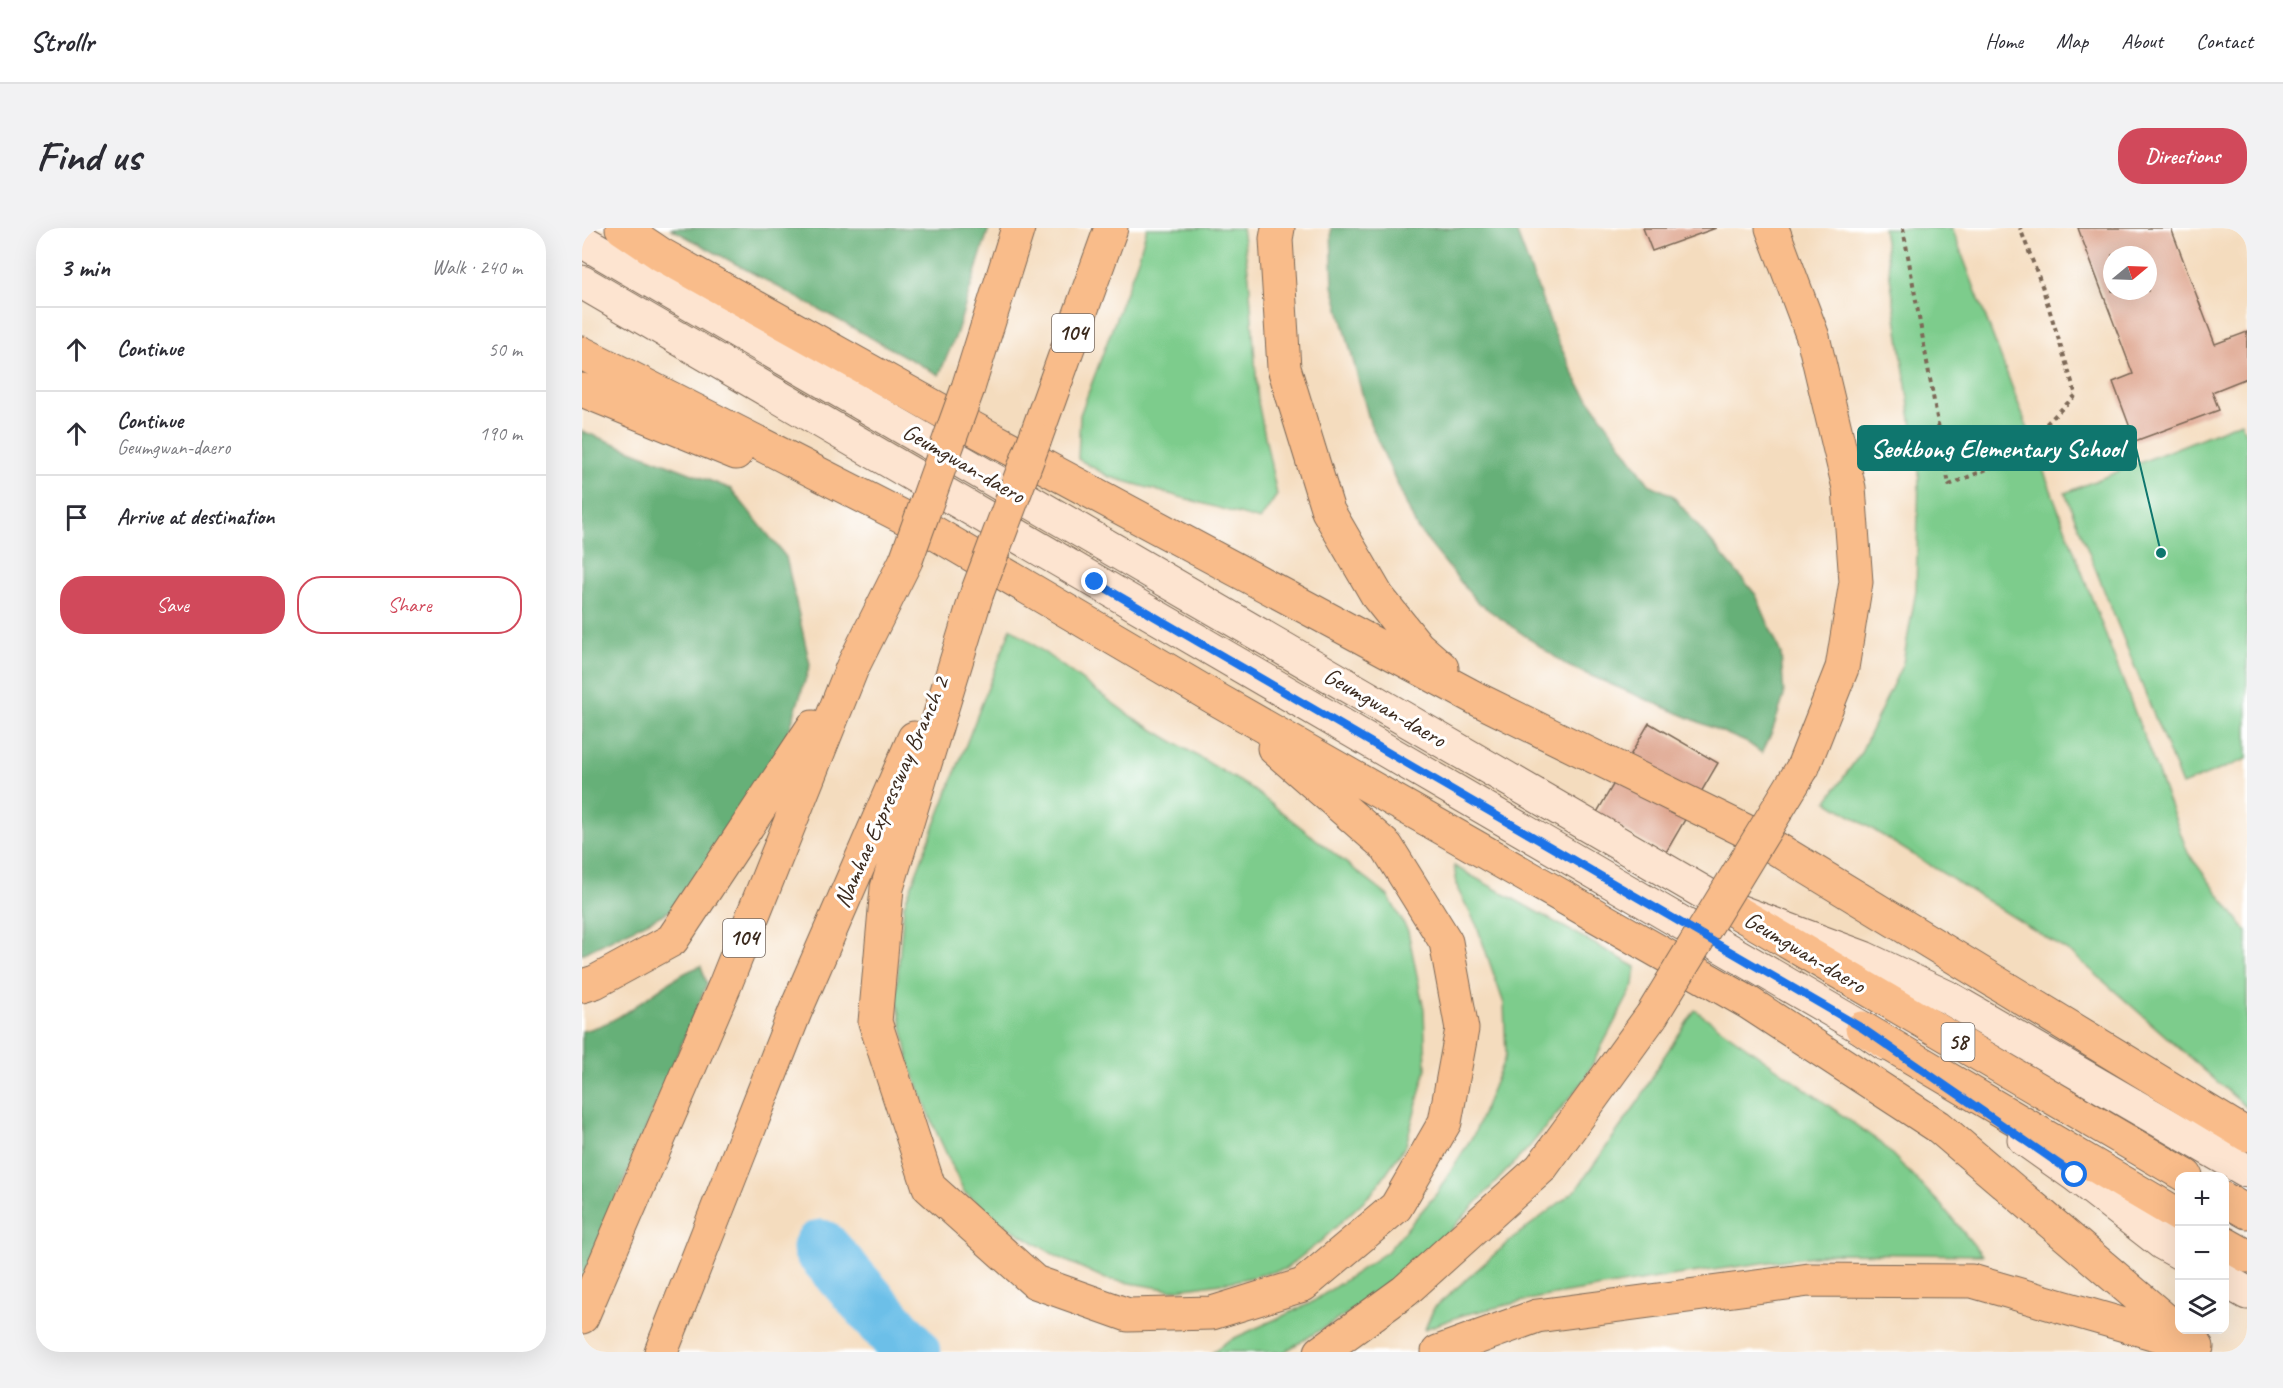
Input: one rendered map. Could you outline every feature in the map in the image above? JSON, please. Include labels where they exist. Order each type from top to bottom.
[{"type":"main road","points":[[622,228],[662,255],[963,423],[1477,699],[1754,835],[2247,1135]]},
{"type":"main road","name":"104","points":[[582,1317],[724,985],[852,668],[906,560],[968,388],[1018,228]]},
{"type":"main road","name":"Namhae Expressway Branch 2","points":[[661,1352],[795,1012],[977,593],[1112,228]]},
{"type":"main road","points":[[1278,228],[1276,239],[1284,368],[1328,511],[1378,597],[1418,647],[1477,699]]},
{"type":"main road","points":[[1321,1352],[1405,1292],[1541,1168],[1652,1015],[1803,767],[1842,668],[1856,582],[1849,488],[1844,465],[1813,337],[1772,228]]},
{"type":"main road","name":"Geumgwan-daero","points":[[582,241],[1730,908],[2179,1172]]},
{"type":"main road","name":"Geumgwan-daero","points":[[582,282],[1862,1028],[2175,1213]]},
{"type":"main road","points":[[582,353],[933,532],[1220,701],[1749,1003],[1939,1126],[2202,1349]]},
{"type":"main road","points":[[582,390],[867,508],[933,532]]},
{"type":"main road","points":[[977,593],[887,888],[875,1022],[929,1187],[1035,1282],[1128,1315],[1212,1313],[1303,1285],[1396,1208],[1445,1122],[1462,1029],[1446,942],[1387,847],[1220,701]]},
{"type":"main road","points":[[589,984],[672,940],[852,668]]},
{"type":"main road","points":[[1730,908],[1864,958],[1947,997],[2247,1171]]},
{"type":"main road","points":[[1862,1028],[2075,1175],[2162,1243],[2175,1250]]},
{"type":"main road","points":[[2229,1202],[2247,1212]]},
{"type":"main road","points":[[2229,1246],[2247,1256]]},
{"type":"main road","points":[[1438,1352],[1537,1316],[1809,1280],[1972,1281],[2202,1349]]},
{"type":"main road","points":[[2229,1283],[2247,1293]]},
{"type":"path","points":[[1903,228],[1949,485],[2009,460],[2076,395],[2042,286],[2020,228]]},
{"type":"green space","points":[[670,228],[989,228],[956,335],[939,375]]},
{"type":"green space","points":[[1147,228],[1242,228],[1249,277],[1258,402],[1277,495],[1260,520],[1110,477],[1078,459],[1080,415],[1138,259]]},
{"type":"green space","points":[[1331,228],[1515,228],[1556,337],[1579,385],[1649,484],[1672,495],[1756,595],[1781,654],[1784,696],[1762,753],[1748,743],[1568,666],[1476,601],[1417,528],[1370,423],[1333,286]]},
{"type":"green space","points":[[1883,228],[1952,228],[2188,853],[2247,932],[2247,1108],[2074,955],[1827,801],[1860,754],[1903,663],[1916,591],[1919,474]]},
{"type":"green space","points":[[2241,422],[2247,438],[2247,759],[2182,785],[2065,493]]},
{"type":"green space","points":[[582,431],[731,489],[786,557],[810,665],[767,800],[682,905],[582,954]]},
{"type":"green space","points":[[1011,628],[1132,717],[1251,788],[1388,896],[1408,931],[1424,1010],[1426,1068],[1406,1145],[1372,1193],[1321,1241],[1285,1269],[1235,1281],[1172,1290],[1106,1279],[1058,1257],[1003,1224],[964,1192],[936,1131],[910,1066],[896,995],[904,905]]},
{"type":"green space","points":[[1454,866],[1636,967],[1634,985],[1583,1082],[1530,1146],[1446,1235],[1365,1303],[1284,1352],[1213,1352],[1228,1341],[1309,1304],[1387,1252],[1437,1193],[1474,1134],[1506,1055],[1504,1004],[1477,926],[1458,890]]},
{"type":"green space","points":[[701,966],[707,984],[582,1280],[582,1031],[614,1019],[671,981]]},
{"type":"green space","points":[[1695,1010],[1881,1143],[1942,1206],[1982,1255],[1835,1253],[1542,1297],[1463,1315],[1425,1329],[1434,1308],[1512,1239],[1576,1190],[1640,1099],[1661,1061]]},
{"type":"building","points":[[1643,228],[1716,228],[1652,251]]},
{"type":"building","points":[[2078,228],[2171,228],[2215,344],[2247,332],[2247,378],[2212,392],[2219,410],[2135,441],[2113,382],[2133,374],[2105,300],[2157,300],[2157,246],[2103,246],[2103,294]]},
{"type":"building","points":[[1649,723],[1718,763],[1665,854],[1596,814]]},
{"type":"waterway","points":[[821,1248],[912,1352]]},
{"type":"place","name":"Seokbong Elementary School","points":[[2161,553]]},
{"type":"route","points":[[1095,582],[1862,1028],[2075,1175]]}]
